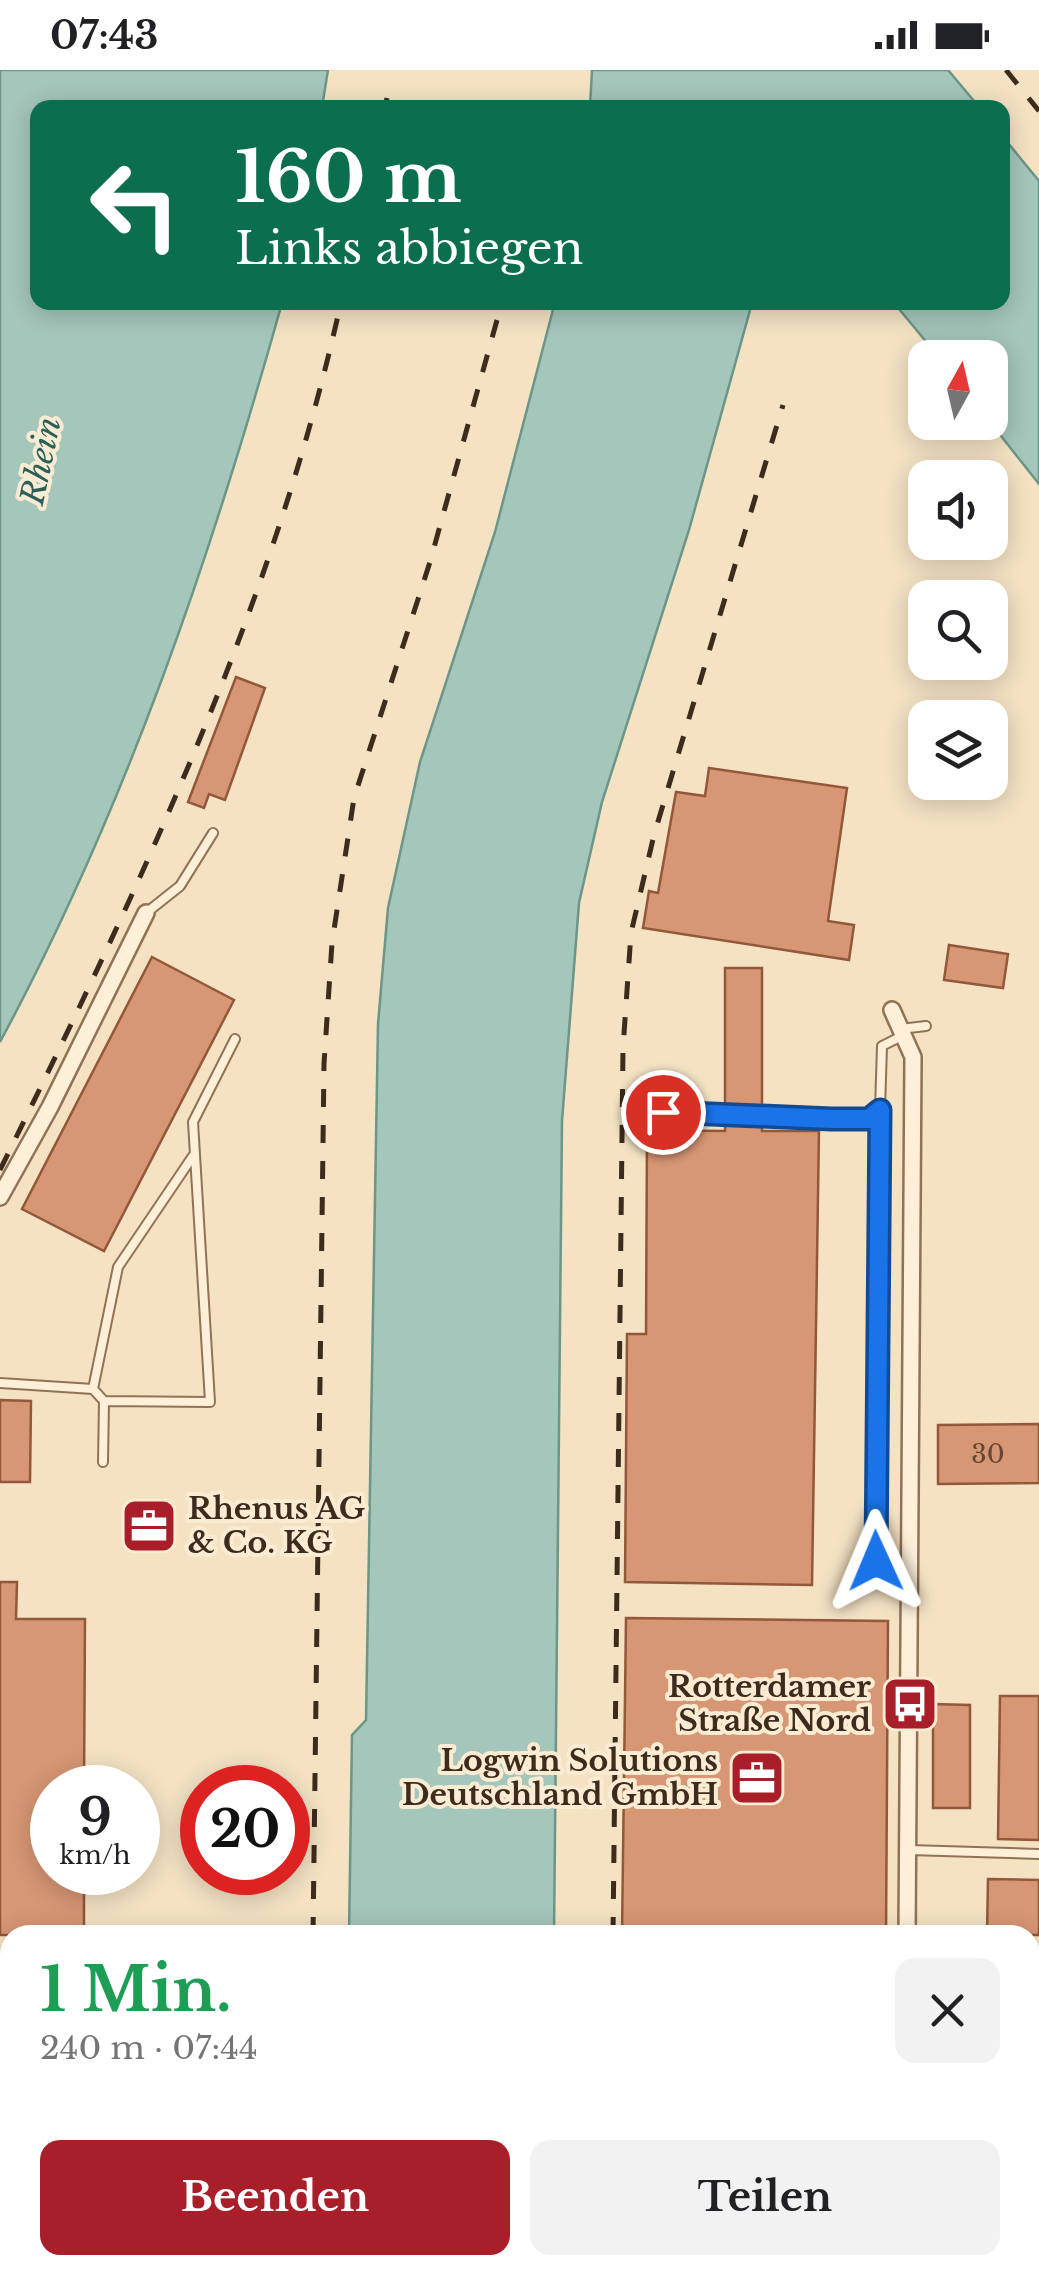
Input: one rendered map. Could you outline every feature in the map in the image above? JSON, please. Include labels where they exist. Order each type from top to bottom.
[{"type":"street","points":[[0,1197],[50,1107],[146,913]]},
{"type":"street","points":[[892,1010],[912,1057],[908,1925]]},
{"type":"lane","points":[[146,913],[180,886],[213,833]]},
{"type":"lane","points":[[911,1573],[885,1570],[876,1561],[880,1110],[882,1046],[901,1032],[926,1026]]},
{"type":"lane","points":[[104,1401],[210,1402],[192,1156],[193,1122],[235,1039]]},
{"type":"lane","points":[[663,1112],[869,1119],[880,1110]]},
{"type":"lane","points":[[93,1389],[118,1266],[192,1156]]},
{"type":"lane","points":[[0,1383],[93,1389],[104,1401],[103,1462]]},
{"type":"lane","points":[[909,1850],[1039,1854]]},
{"type":"water","name":"Rhein","points":[[0,70],[328,70],[323,100],[30,100],[30,310],[280,310],[226,493],[162,680],[87,864],[0,1042]]},
{"type":"water","points":[[592,70],[948,70],[973,100],[590,100]]},
{"type":"water","points":[[1010,146],[1039,181],[1039,484],[1004,440],[1008,440],[1008,340],[925,340],[900,310],[1010,310]]},
{"type":"water","points":[[553,310],[750,310],[689,530],[602,802],[579,903],[562,1121],[554,1925],[349,1925],[352,1735],[366,1720],[378,1024],[388,908],[420,762],[495,532]]},
{"type":"building","points":[[236,677],[265,688],[225,800],[209,794],[204,808],[188,802]]},
{"type":"building","points":[[709,768],[847,788],[828,921],[854,925],[849,960],[643,928],[649,891],[658,893],[676,792],[705,796]]},
{"type":"building","points":[[949,945],[1008,954],[1003,988],[944,980]]},
{"type":"building","points":[[152,957],[234,1000],[104,1251],[22,1209]]},
{"type":"building","points":[[725,968],[762,968],[762,1110],[725,1109]]},
{"type":"building","points":[[725,1124],[762,1125],[762,1131],[819,1131],[812,1585],[625,1582],[627,1334],[646,1334],[647,1130],[725,1131]]},
{"type":"building","points":[[0,1400],[31,1401],[30,1482],[0,1482]]},
{"type":"building","points":[[1039,1424],[1039,1483],[938,1484],[938,1425]]},
{"type":"building","points":[[0,1582],[17,1582],[16,1619],[85,1619],[84,1765],[30,1765],[30,1895],[84,1895],[84,1925],[0,1925]]},
{"type":"building","name":"Logwin Solutions Deutschland GmbH","points":[[626,1618],[888,1621],[886,1925],[622,1925]]},
{"type":"building","points":[[1000,1696],[1039,1696],[1039,1840],[998,1839]]},
{"type":"building","points":[[933,1704],[970,1705],[970,1808],[933,1808]]},
{"type":"building","points":[[988,1879],[1039,1880],[1039,1925],[987,1925]]},
{"type":"railway","points":[[1006,70],[1039,111]]},
{"type":"railway","points":[[0,1170],[150,854],[240,637],[313,415],[339,310]]},
{"type":"railway","points":[[313,1925],[324,1064],[332,943],[354,798],[430,562],[500,310]]},
{"type":"railway","points":[[613,1925],[623,1048],[631,933],[654,835],[783,405]]},
{"type":"place","name":"Rhenus AG & Co. KG","points":[[149,1526]]},
{"type":"place","name":"Rotterdamer Straße Nord","points":[[910,1704]]},
{"type":"place","name":"Logwin Solutions Deutschland GmbH","points":[[757,1778]]},
{"type":"route","points":[[663,1112],[869,1119],[880,1110],[876,1561]]}]
